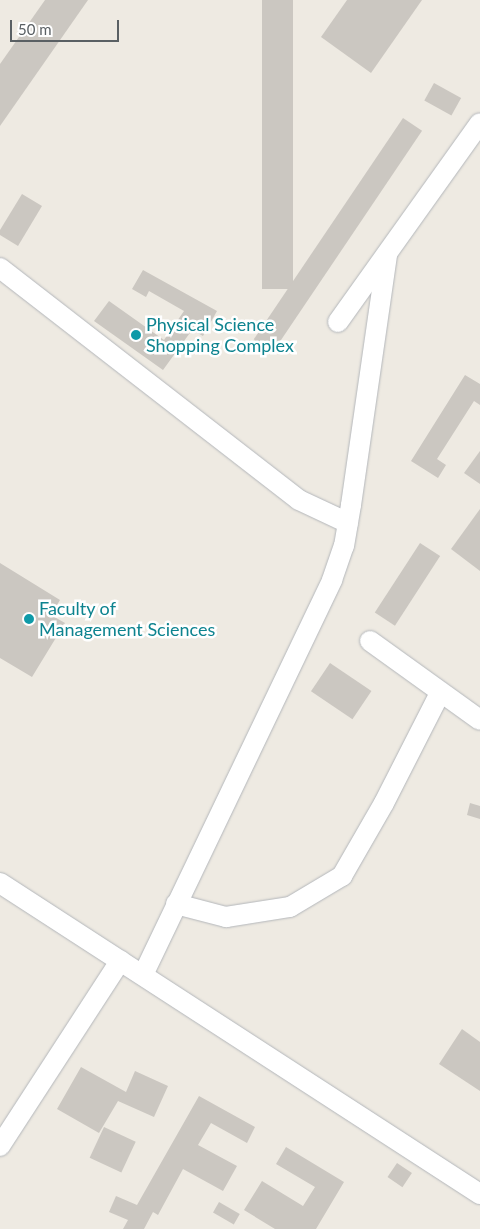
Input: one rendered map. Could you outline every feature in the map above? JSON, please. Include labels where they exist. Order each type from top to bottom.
[{"type":"street","points":[[338,322],[480,123]]},
{"type":"street","points":[[142,975],[332,580],[348,524],[387,254]]},
{"type":"street","points":[[0,268],[299,500],[348,524]]},
{"type":"street","points":[[370,641],[480,720]]},
{"type":"street","points":[[176,904],[226,918],[290,907],[342,876],[384,803],[440,693]]},
{"type":"street","points":[[0,883],[480,1194]]},
{"type":"street","points":[[0,1146],[120,961]]},
{"type":"building","points":[[45,0],[88,0],[0,126],[0,64]]},
{"type":"building","points":[[262,0],[293,0],[293,289],[262,289]]},
{"type":"building","points":[[347,0],[422,0],[371,73],[321,37]]},
{"type":"building","points":[[434,83],[461,98],[451,116],[424,100]]},
{"type":"building","points":[[403,118],[422,131],[273,352],[254,339]]},
{"type":"building","points":[[22,194],[42,206],[18,246],[0,235],[0,230]]},
{"type":"building","points":[[143,270],[217,311],[203,336],[192,330],[163,370],[94,321],[109,301],[164,340],[184,311],[149,291],[146,297],[132,289]]},
{"type":"building","points":[[465,375],[480,384],[480,405],[474,401],[437,459],[446,465],[438,478],[411,461]]},
{"type":"building","points":[[480,451],[480,484],[464,473]]},
{"type":"building","points":[[480,509],[480,571],[451,549]]},
{"type":"building","points":[[420,543],[440,556],[395,626],[375,613]]},
{"type":"building","name":"Faculty of Management Sciences","points":[[0,563],[60,600],[51,615],[65,623],[32,677],[0,658]]},
{"type":"building","points":[[330,663],[371,691],[352,719],[311,691]]},
{"type":"building","points":[[470,803],[480,806],[480,819],[467,815]]},
{"type":"building","points":[[462,1029],[480,1042],[480,1091],[439,1064]]},
{"type":"building","points":[[81,1067],[126,1092],[135,1071],[168,1086],[154,1117],[118,1101],[99,1133],[57,1109]]},
{"type":"building","points":[[199,1096],[255,1127],[247,1143],[211,1123],[198,1145],[237,1166],[223,1191],[183,1169],[158,1215],[153,1212],[144,1229],[123,1229],[128,1220],[109,1212],[116,1196],[137,1205]]},
{"type":"building","points":[[104,1127],[136,1142],[121,1173],[90,1158]]},
{"type":"building","points":[[286,1147],[344,1182],[316,1229],[275,1229],[244,1210],[262,1181],[303,1206],[315,1187],[276,1164]]},
{"type":"building","points":[[397,1163],[412,1173],[402,1187],[387,1177]]},
{"type":"building","points":[[219,1202],[240,1214],[234,1224],[213,1212]]},
{"type":"place","name":"Physical Science Shopping Complex","points":[[136,335]]},
{"type":"place","name":"Faculty of Management Sciences","points":[[29,619]]}]
